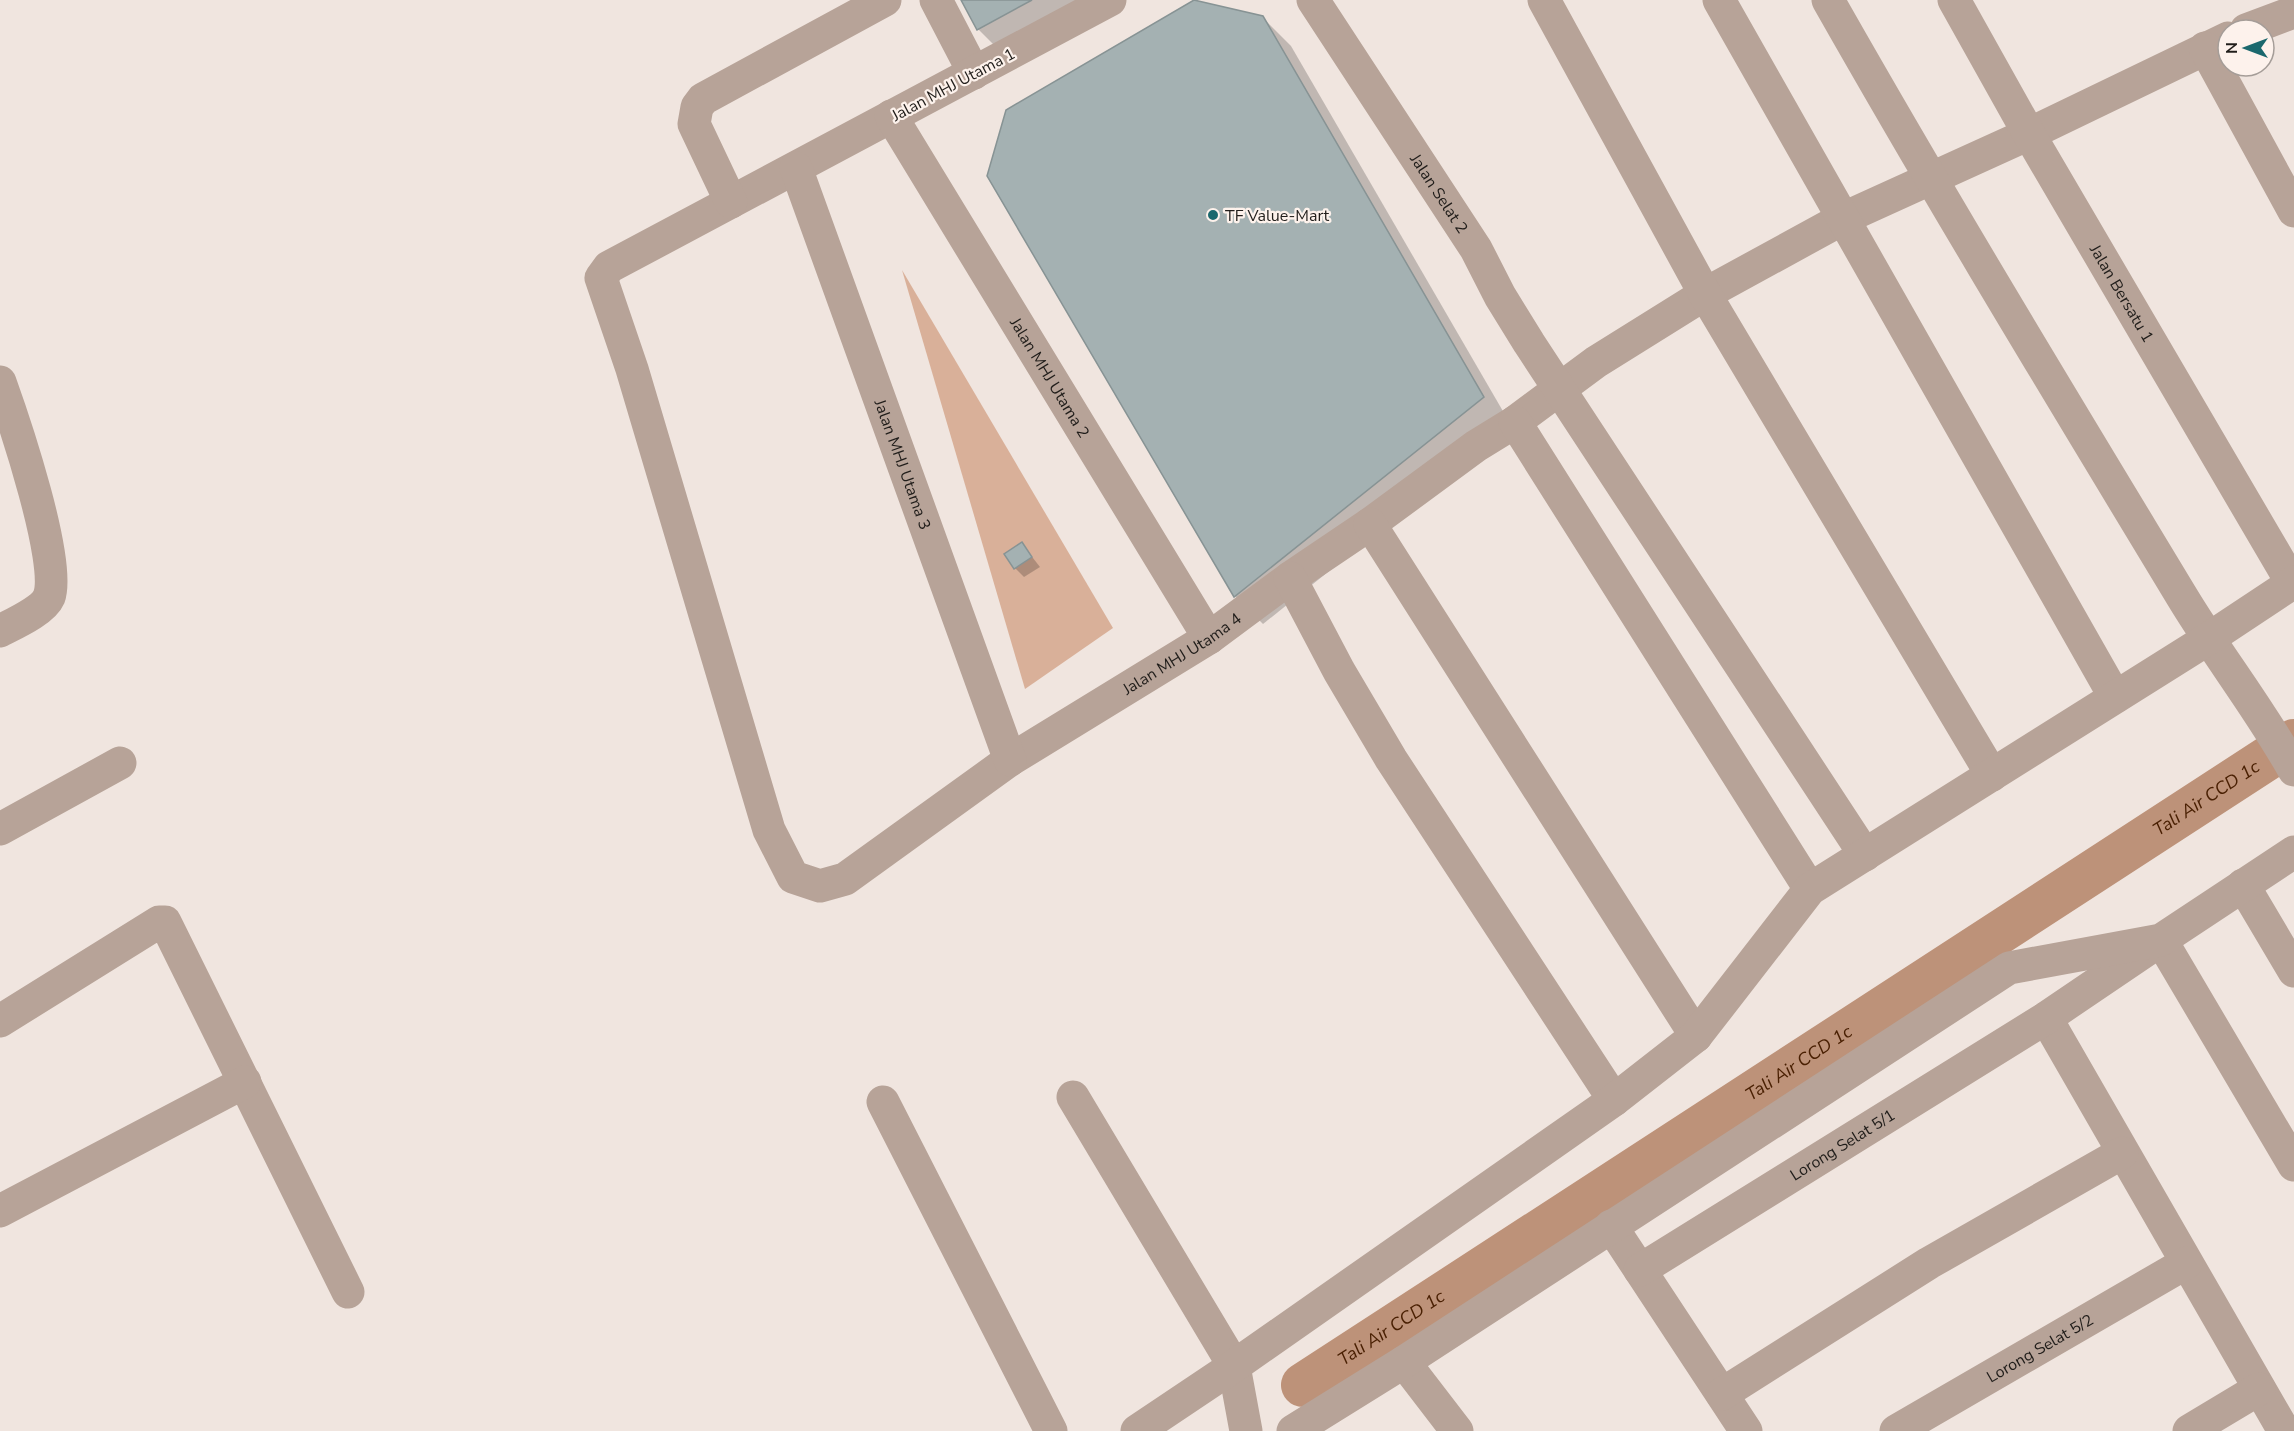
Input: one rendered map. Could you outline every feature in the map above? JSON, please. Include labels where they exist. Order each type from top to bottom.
[{"type":"street","points":[[731,201],[694,123],[697,107],[703,99],[885,0]]},
{"type":"street","points":[[936,0],[974,73]]},
{"type":"street","name":"Jalan MHJ Utama 1","points":[[845,879],[820,886],[793,877],[769,830],[632,369],[601,278],[609,267],[1110,0]]},
{"type":"street","name":"Jalan Selat 2","points":[[1313,0],[1476,249],[1500,296],[1865,855]]},
{"type":"street","points":[[1544,0],[1705,294],[1992,776]]},
{"type":"street","points":[[1719,0],[2115,697]]},
{"type":"street","points":[[1828,0],[1929,178],[2208,639],[2268,724],[2293,769]]},
{"type":"street","name":"Jalan Bersatu 1","points":[[1954,0],[2029,134],[2293,583]]},
{"type":"street","points":[[2276,19],[2294,12]]},
{"type":"street","name":"Jalan MHJ Utama 4","points":[[845,879],[1010,760],[1209,638],[1476,446],[1515,422],[1596,362],[1705,294],[1844,218],[2029,134],[2216,43]]},
{"type":"street","points":[[2233,78],[2294,211]]},
{"type":"street","name":"Jalan MHJ Utama 2","points":[[891,116],[1209,638]]},
{"type":"street","name":"Jalan MHJ Utama 3","points":[[796,168],[1010,760]]},
{"type":"street","points":[[0,382],[7,422],[48,547],[52,573],[48,599],[41,607],[0,631]]},
{"type":"street","points":[[1515,422],[1810,890]]},
{"type":"street","points":[[1370,524],[1696,1036]]},
{"type":"street","points":[[1290,578],[1339,671],[1392,759],[1614,1100]]},
{"type":"street","points":[[1137,1431],[1234,1366],[1614,1100],[1696,1036],[1810,890],[2293,583]]},
{"type":"street","points":[[0,829],[120,763]]},
{"type":"street","name":"Lorong Selat 5/1","points":[[1640,1270],[2046,1018],[2294,852]]},
{"type":"street","points":[[2243,885],[2294,971]]},
{"type":"street","points":[[0,1021],[164,921],[168,925],[348,1292]]},
{"type":"street","points":[[1293,1431],[1404,1362],[2009,968],[2161,940],[2294,1165]]},
{"type":"street","points":[[2046,1018],[2284,1431]]},
{"type":"street","points":[[0,1211],[245,1082]]},
{"type":"street","points":[[1073,1097],[1234,1366],[1246,1431]]},
{"type":"street","points":[[883,1102],[1051,1431]]},
{"type":"street","points":[[1722,1394],[1929,1263],[2122,1153]]},
{"type":"street","points":[[1611,1226],[1746,1431]]},
{"type":"street","name":"Lorong Selat 5/2","points":[[1896,1431],[2186,1263]]},
{"type":"street","points":[[1404,1362],[1457,1431]]},
{"type":"street","points":[[2189,1431],[2259,1389]]},
{"type":"shaded area","points":[[902,270],[1113,628],[1025,689]]},
{"type":"building","points":[[961,0],[1032,0],[977,30]]},
{"type":"building","points":[[1194,0],[1263,16],[1484,397],[1234,597],[987,176],[1006,110]]},
{"type":"building","points":[[1022,542],[1032,557],[1014,569],[1004,554]]},
{"type":"waterway","name":"Tali Air CCD 1c","points":[[1303,1385],[2294,741]]},
{"type":"place","name":"TF Value-Mart","points":[[1213,215]]}]
